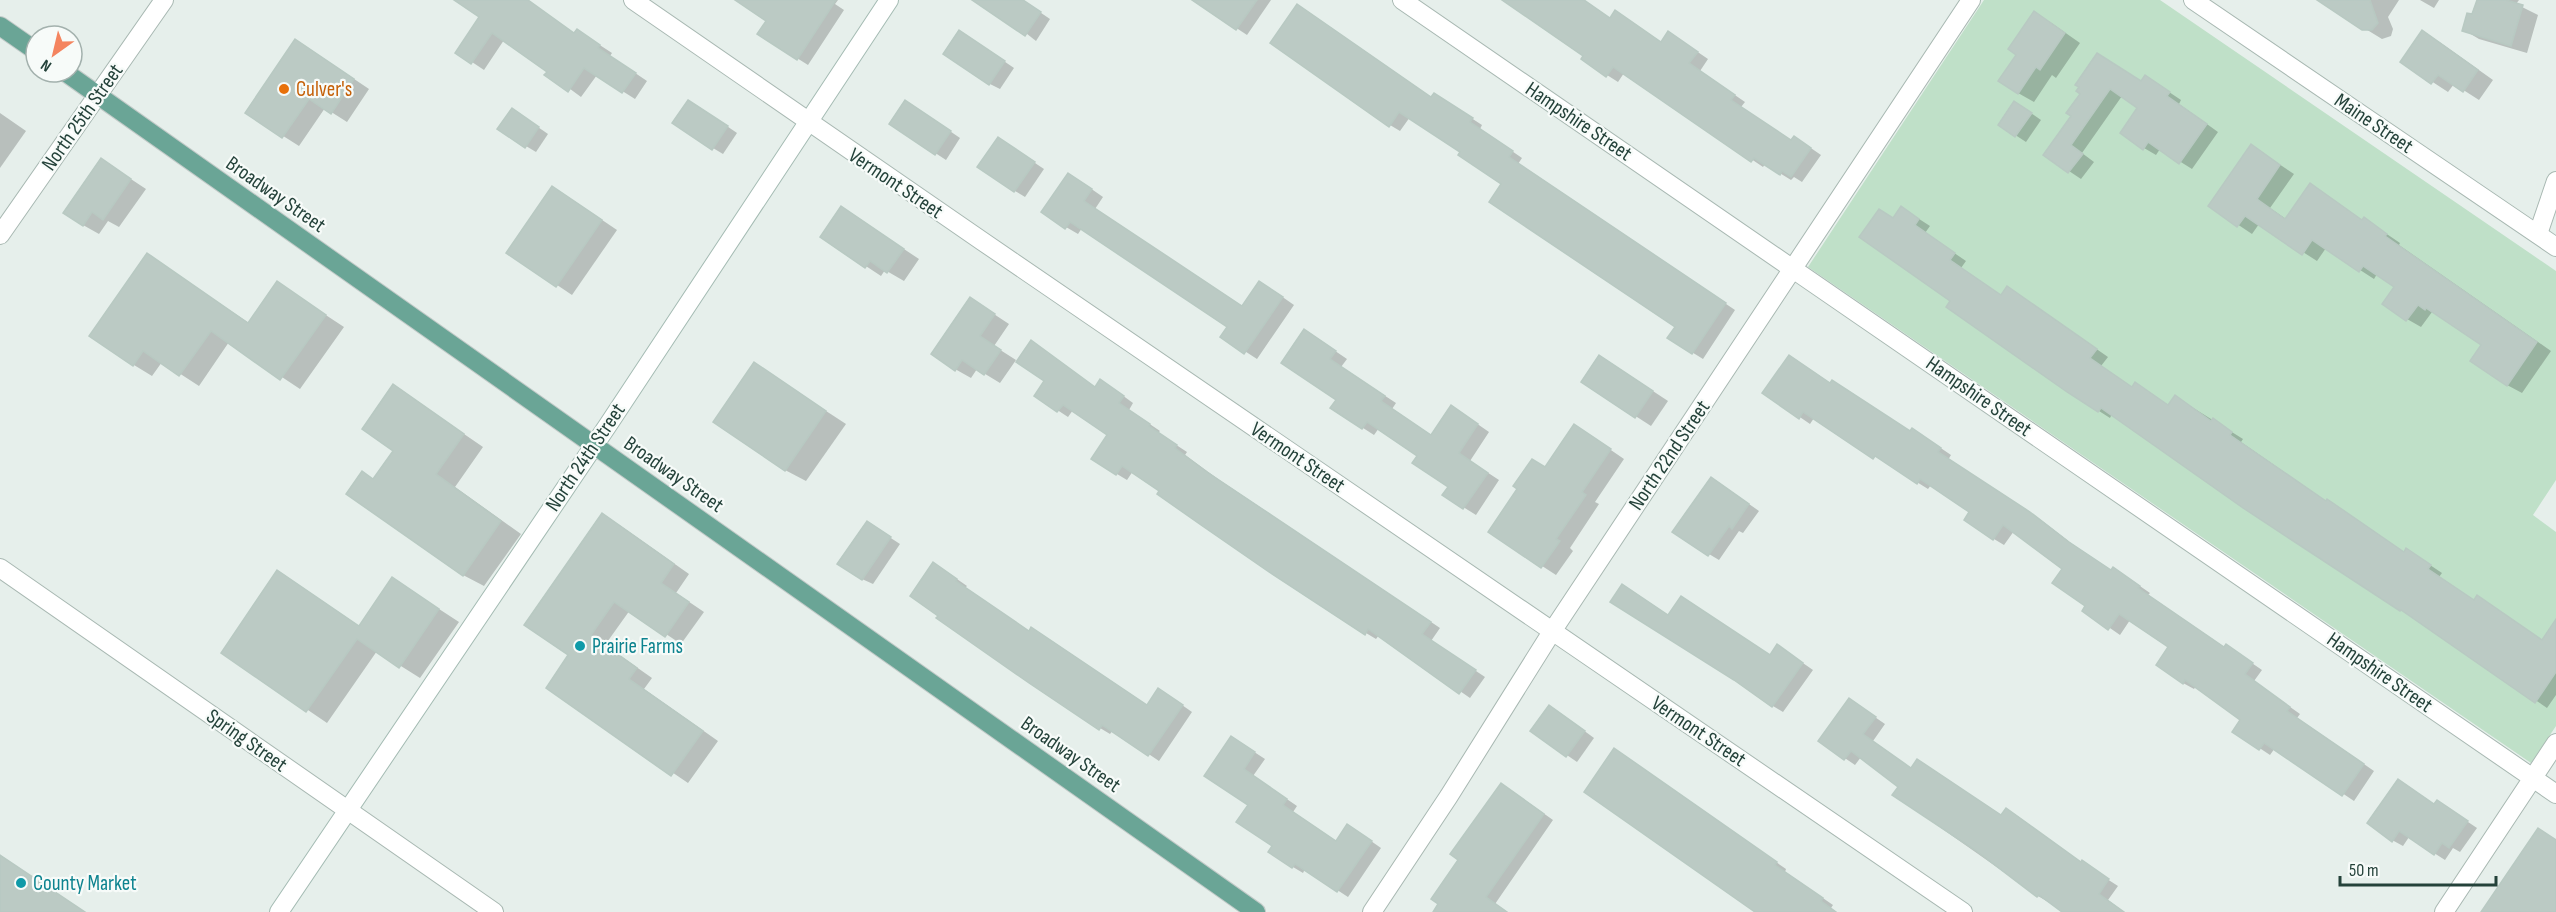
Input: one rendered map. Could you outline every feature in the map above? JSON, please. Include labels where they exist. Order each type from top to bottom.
[{"type":"main road","points":[[0,26],[24,43]]},
{"type":"main road","name":"Broadway Street","points":[[82,84],[1256,912]]},
{"type":"street","name":"North 25th Street","points":[[0,235],[164,0]]},
{"type":"street","name":"Vermont Street","points":[[633,0],[1963,912]]},
{"type":"street","name":"North 24th Street","points":[[279,912],[889,0]]},
{"type":"street","name":"Hampshire Street","points":[[1402,0],[2556,794]]},
{"type":"street","name":"North 22nd Street","points":[[1372,912],[1449,796],[1553,630],[1971,0]]},
{"type":"street","name":"Maine Street","points":[[2193,0],[2556,247]]},
{"type":"street","points":[[2538,234],[2556,181]]},
{"type":"street","name":"Spring Street","points":[[0,568],[494,912]]},
{"type":"street","points":[[2444,912],[2556,743]]},
{"type":"green space","points":[[1984,0],[2160,0],[2556,271],[2556,480],[2533,515],[2556,532],[2556,726],[2531,763],[1808,267]]},
{"type":"building","points":[[454,0],[528,0],[574,33],[577,29],[600,45],[598,48],[636,73],[622,93],[584,68],[568,92],[544,75],[547,72],[492,33],[471,64],[455,53],[479,17]]},
{"type":"building","points":[[735,0],[836,0],[797,60],[757,34],[766,21]]},
{"type":"building","points":[[972,0],[1023,0],[1041,12],[1025,36]]},
{"type":"building","points":[[1192,0],[1257,0],[1236,30]]},
{"type":"building","points":[[1502,0],[1584,0],[1610,18],[1615,10],[1661,42],[1668,31],[1698,52],[1689,63],[1735,95],[1731,100],[1791,140],[1794,136],[1811,148],[1791,177],[1782,171],[1780,175],[1754,158],[1751,162],[1613,67],[1606,77],[1581,59],[1583,56]]},
{"type":"building","points":[[2317,0],[2370,0],[2378,23],[2372,30],[2362,30]]},
{"type":"building","points":[[2477,0],[2506,0],[2523,5],[2511,46],[2462,31],[2467,13],[2472,14]]},
{"type":"building","points":[[1297,4],[1431,97],[1434,93],[1473,118],[1470,122],[1513,151],[1509,157],[1726,303],[1692,354],[1667,338],[1675,327],[1489,202],[1501,184],[1458,155],[1460,152],[1399,112],[1389,127],[1270,43]]},
{"type":"building","points":[[2034,11],[2065,33],[2040,70],[2036,67],[2018,94],[1998,81],[2016,55],[2008,49]]},
{"type":"building","points":[[959,30],[1005,61],[989,85],[943,54]]},
{"type":"building","points":[[2422,30],[2478,70],[2463,92],[2438,75],[2431,84],[2400,62]]},
{"type":"building","points":[[295,39],[354,79],[331,114],[309,99],[282,138],[245,113]]},
{"type":"building","points":[[2097,53],[2141,81],[2145,75],[2170,92],[2167,96],[2207,124],[2179,164],[2148,142],[2143,150],[2120,133],[2137,108],[2110,89],[2071,145],[2083,154],[2068,173],[2043,155],[2071,116],[2066,113],[2080,94],[2076,91],[2079,87],[2075,85]]},
{"type":"building","points":[[688,100],[728,126],[712,150],[672,123]]},
{"type":"building","points":[[905,100],[951,131],[935,155],[889,124]]},
{"type":"building","points":[[2014,101],[2032,113],[2015,137],[1998,125]]},
{"type":"building","points":[[512,108],[539,127],[525,148],[497,129]]},
{"type":"building","points":[[998,137],[1035,162],[1014,192],[977,167]]},
{"type":"building","points":[[2251,144],[2280,165],[2257,199],[2285,219],[2310,183],[2362,220],[2364,217],[2387,234],[2385,236],[2537,342],[2507,386],[2470,361],[2481,345],[2426,308],[2425,310],[2418,305],[2406,321],[2382,304],[2394,287],[2363,266],[2359,272],[2312,240],[2302,255],[2245,216],[2237,227],[2208,206]]},
{"type":"building","points":[[101,158],[131,179],[103,220],[92,212],[83,226],[63,213]]},
{"type":"building","points":[[1068,173],[1092,189],[1084,201],[1242,306],[1259,281],[1283,297],[1244,354],[1220,337],[1227,327],[1070,222],[1065,229],[1041,212]]},
{"type":"building","points":[[552,186],[602,220],[556,287],[506,253]]},
{"type":"building","points":[[841,206],[904,249],[887,273],[870,261],[865,268],[820,237]]},
{"type":"building","points":[[1901,206],[1919,219],[1915,225],[1955,253],[1950,260],[2001,295],[2007,286],[2097,349],[2090,358],[2132,387],[2135,382],[2168,405],[2175,395],[2211,421],[2213,418],[2232,432],[2230,435],[2326,501],[2327,499],[2404,552],[2406,548],[2431,565],[2428,569],[2474,600],[2477,595],[2542,640],[2556,619],[2556,672],[2535,703],[2401,610],[2246,510],[2101,408],[2098,412],[2067,392],[1946,307],[1950,301],[1859,237],[1879,209],[1893,218]]},
{"type":"building","points":[[147,253],[248,323],[277,281],[326,315],[280,380],[211,331],[179,376],[143,351],[133,366],[89,336]]},
{"type":"building","points":[[970,297],[995,314],[980,336],[1001,350],[984,375],[962,360],[955,371],[931,354]]},
{"type":"building","points":[[1304,329],[1336,351],[1330,359],[1385,396],[1381,401],[1431,435],[1451,405],[1478,424],[1459,453],[1488,473],[1463,509],[1442,495],[1448,487],[1412,463],[1417,456],[1367,422],[1362,429],[1330,408],[1336,400],[1281,363]]},
{"type":"building","points":[[1031,340],[1095,387],[1100,379],[1124,396],[1119,403],[1177,445],[1175,448],[1207,472],[1431,622],[1422,634],[1476,670],[1459,694],[1368,629],[1365,635],[1269,572],[1157,494],[1159,491],[1122,466],[1116,475],[1091,459],[1107,435],[1063,405],[1057,412],[1034,396],[1044,381],[1016,362]]},
{"type":"building","points":[[1599,355],[1653,391],[1635,418],[1581,382]]},
{"type":"building","points":[[1789,355],[1830,383],[1832,380],[1910,431],[1912,428],[1941,448],[1938,452],[2030,512],[2111,570],[2113,567],[2140,586],[2138,588],[2224,647],[2226,644],[2253,663],[2245,674],[2290,707],[2287,711],[2364,764],[2342,796],[2264,743],[2259,750],[2232,732],[2240,720],[2185,680],[2183,684],[2156,665],[2168,647],[2119,614],[2108,630],[2082,611],[2085,606],[2052,583],[2062,569],[2003,525],[1993,540],[1964,520],[1969,512],[1920,479],[1917,484],[1875,456],[1873,459],[1803,412],[1799,419],[1762,393]]},
{"type":"building","points":[[754,362],[826,411],[785,471],[713,422]]},
{"type":"building","points":[[393,384],[464,434],[436,474],[501,521],[463,576],[346,494],[362,471],[373,479],[393,451],[362,429]]},
{"type":"building","points":[[1574,424],[1611,449],[1582,492],[1586,495],[1556,539],[1560,541],[1541,568],[1488,532],[1517,489],[1513,486],[1532,459],[1545,467]]},
{"type":"building","points":[[1711,477],[1749,504],[1732,529],[1729,526],[1708,556],[1672,532]]},
{"type":"building","name":"Prairie Farms","points":[[602,513],[674,564],[661,583],[689,602],[665,637],[614,602],[591,635],[637,668],[629,679],[703,731],[671,776],[546,688],[568,655],[524,625]]},
{"type":"building","points":[[867,521],[891,537],[862,580],[837,564]]},
{"type":"building","points":[[933,562],[957,579],[956,581],[1029,631],[1031,627],[1147,705],[1158,688],[1183,705],[1148,756],[1102,725],[1099,730],[1029,683],[936,618],[938,616],[910,596]]},
{"type":"building","points":[[277,570],[359,626],[392,577],[439,609],[399,668],[357,639],[306,712],[221,653]]},
{"type":"building","points":[[1622,584],[1668,615],[1681,596],[1770,655],[1777,644],[1803,663],[1772,707],[1734,680],[1610,602]]},
{"type":"building","points":[[1849,698],[1876,717],[1863,734],[1911,768],[1917,759],[2001,815],[2006,808],[2081,862],[2082,860],[2109,879],[2099,894],[2124,912],[2062,912],[2039,895],[2037,897],[1975,850],[1892,795],[1898,787],[1851,751],[1844,760],[1818,741]]},
{"type":"building","points":[[1549,705],[1585,731],[1566,757],[1530,731]]},
{"type":"building","points":[[1231,736],[1255,752],[1244,769],[1287,799],[1283,805],[1336,841],[1347,824],[1372,841],[1337,892],[1295,864],[1292,868],[1268,852],[1272,846],[1236,822],[1248,805],[1204,776]]},
{"type":"building","points":[[1614,748],[1777,862],[1775,865],[1823,898],[1821,901],[1836,912],[1755,912],[1584,792]]},
{"type":"building","points":[[2398,779],[2434,804],[2437,800],[2468,821],[2449,848],[2442,843],[2434,855],[2399,831],[2392,842],[2367,823]]},
{"type":"building","points":[[1501,783],[1544,814],[1486,897],[1507,912],[1433,912],[1438,904],[1431,899],[1458,860],[1450,854]]},
{"type":"building","points":[[2538,828],[2556,840],[2556,912],[2481,912]]},
{"type":"building","name":"County Market","points":[[0,855],[85,912],[0,912]]},
{"type":"place","name":"Culver's","points":[[284,89]]},
{"type":"place","name":"Prairie Farms","points":[[580,646]]},
{"type":"place","name":"County Market","points":[[21,883]]}]
